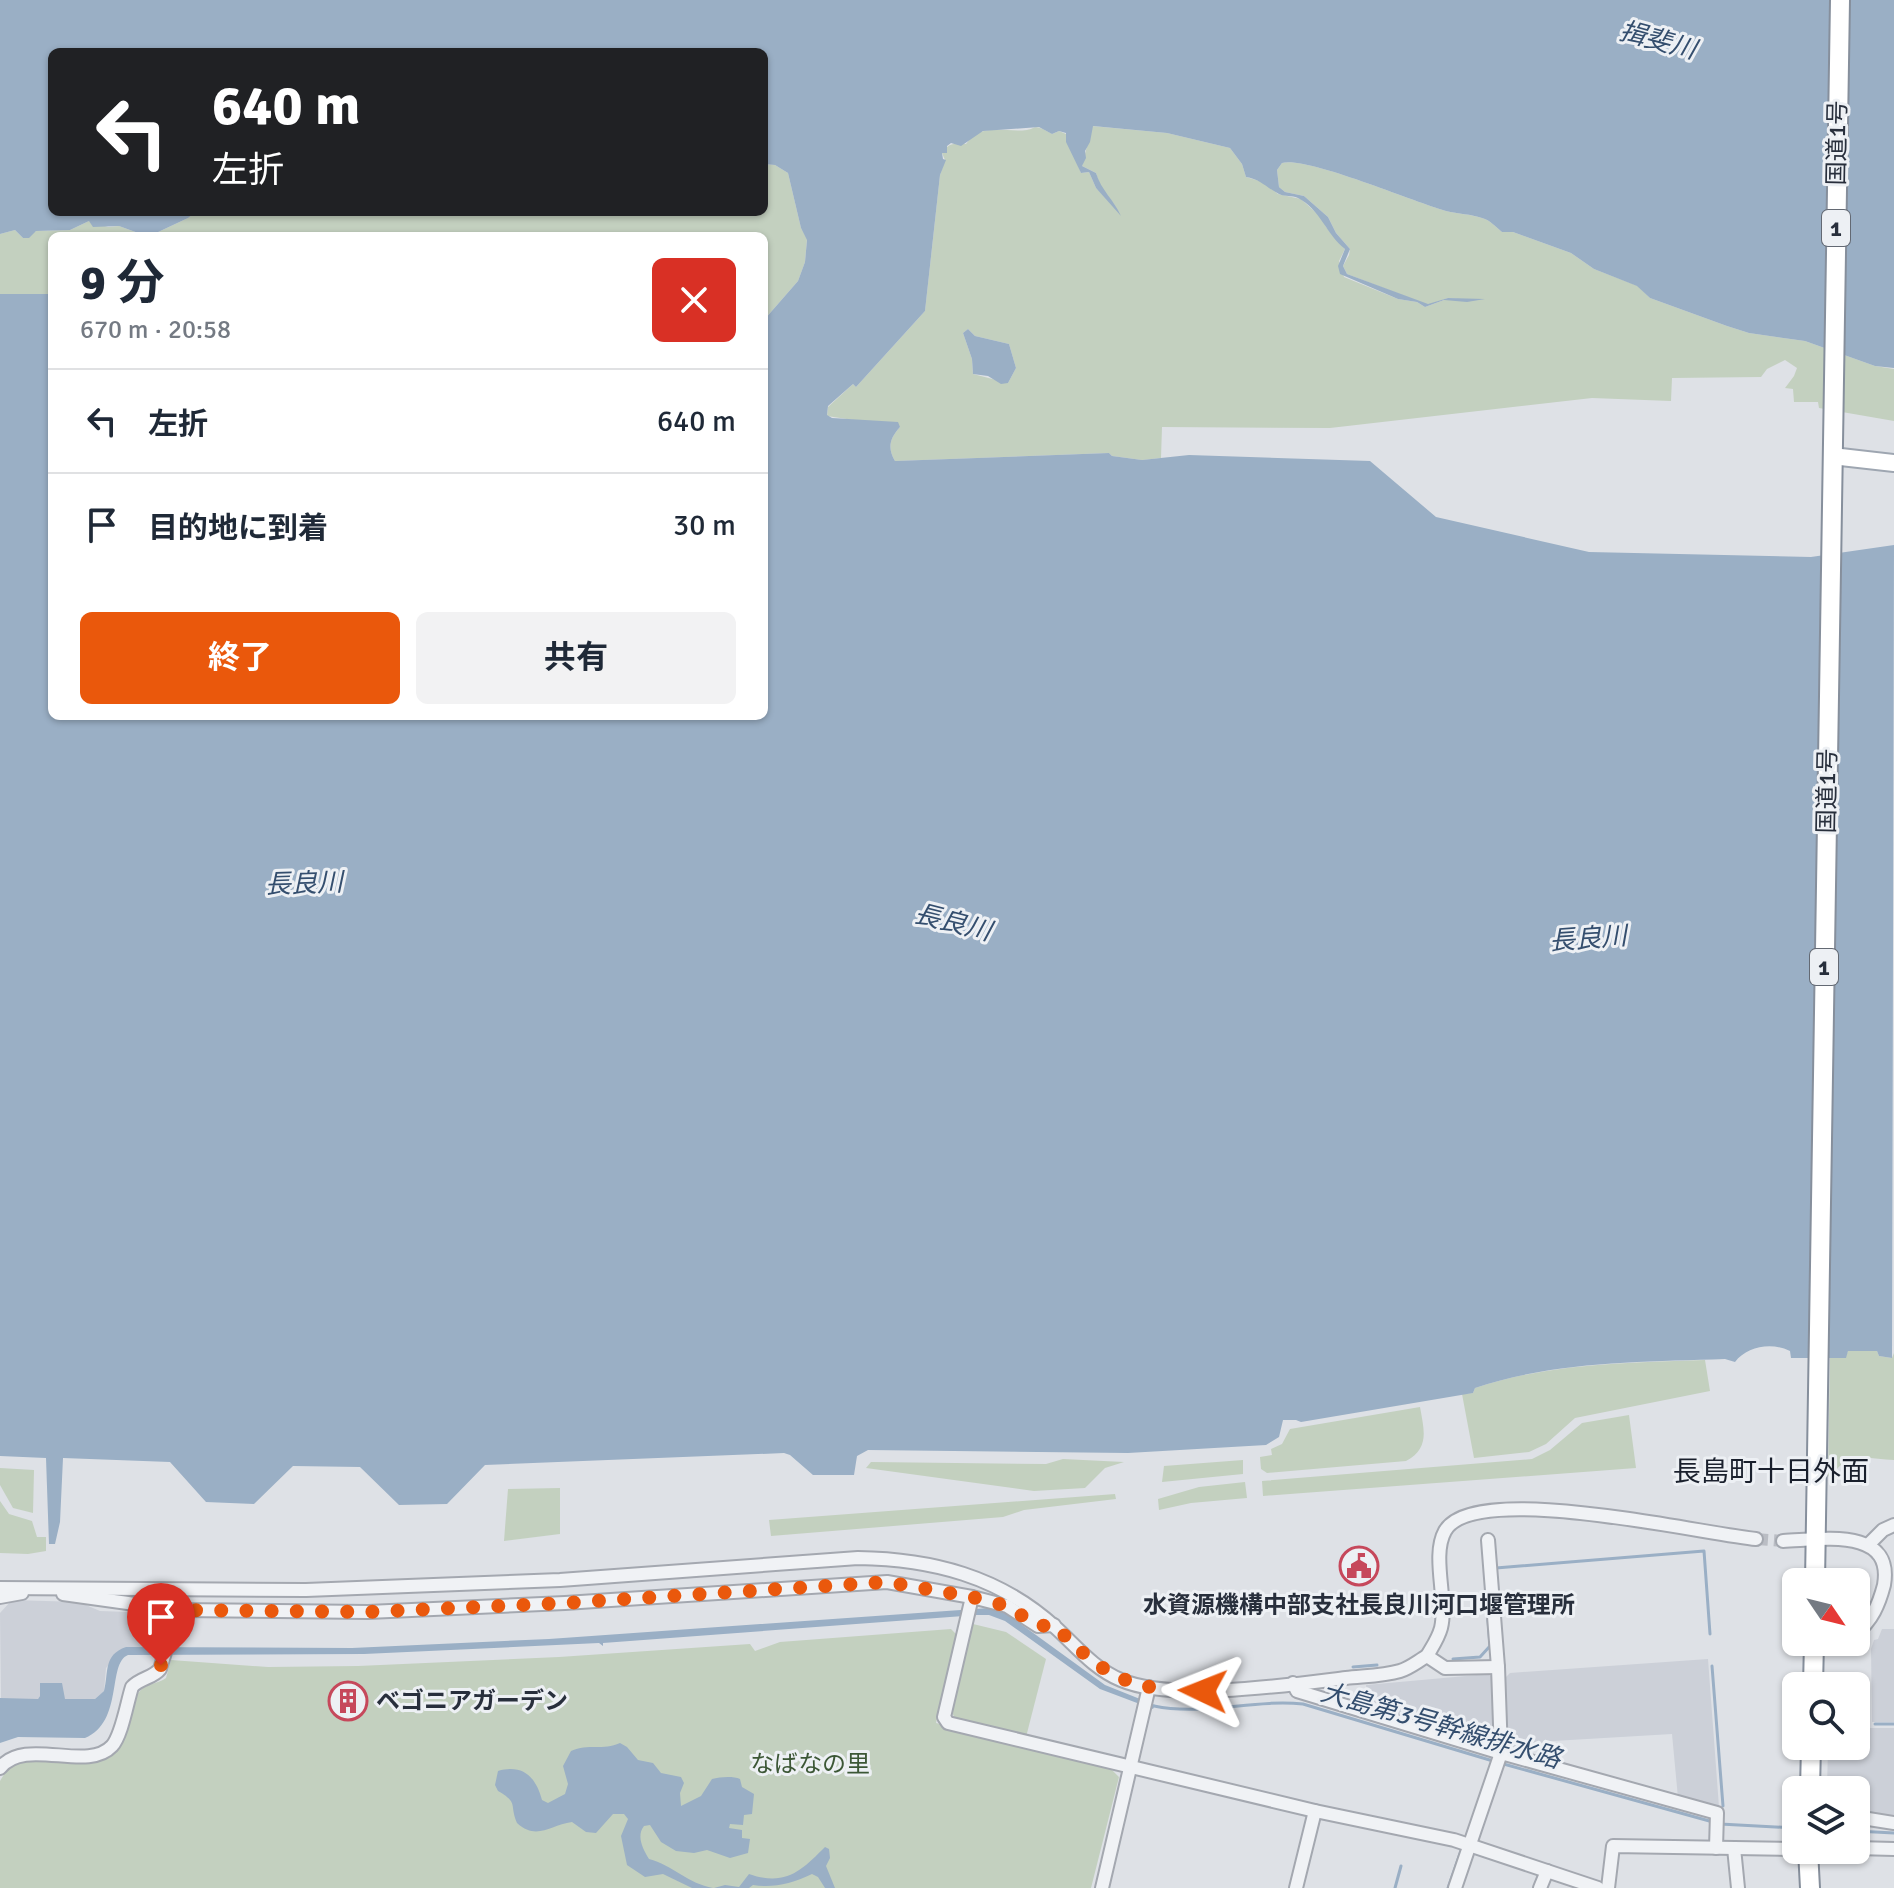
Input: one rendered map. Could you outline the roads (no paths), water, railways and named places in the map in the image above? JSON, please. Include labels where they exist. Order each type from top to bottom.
[{"type":"highway","name":"国道1号","points":[[1815,1568],[1838,456],[1840,0]]},
{"type":"highway","points":[[1806,1864],[1810,1888]]},
{"type":"main road","points":[[1838,456],[1894,463]]},
{"type":"street","points":[[0,1588],[306,1590],[560,1580],[858,1558],[894,1559],[952,1568],[1001,1589],[1054,1625],[1096,1665],[1120,1680],[1148,1691],[1203,1691],[1399,1671],[1427,1656],[1441,1627],[1443,1536],[1456,1519],[1466,1515],[1520,1509],[1573,1513],[1655,1521],[1705,1533],[1756,1539]]},
{"type":"street","points":[[1869,1544],[1894,1525]]},
{"type":"street","points":[[1455,1888],[1499,1759],[1498,1667],[1488,1540]]},
{"type":"street","points":[[1783,1541],[1869,1544],[1876,1549],[1885,1564],[1884,1583],[1870,1618]]},
{"type":"street","points":[[0,1597],[42,1589],[76,1597],[178,1610],[399,1610],[565,1603],[887,1582],[969,1607],[1007,1606],[1038,1626],[1054,1625]]},
{"type":"street","points":[[969,1607],[944,1717],[948,1723],[1470,1846],[1584,1886],[1598,1888]]},
{"type":"street","points":[[0,1768],[19,1755],[88,1755],[111,1746],[132,1687],[138,1681],[156,1674],[163,1661],[178,1610]]},
{"type":"street","points":[[1427,1656],[1445,1668],[1498,1667]]},
{"type":"street","points":[[1293,1683],[1297,1691],[1499,1759],[1717,1813],[1716,1848]]},
{"type":"street","points":[[1102,1888],[1148,1691]]},
{"type":"street","points":[[1296,1888],[1315,1811]]},
{"type":"street","points":[[1870,1819],[1894,1823]]},
{"type":"street","points":[[1608,1888],[1613,1846],[1782,1849]]},
{"type":"street","points":[[1734,1848],[1738,1888]]},
{"type":"street","points":[[1870,1848],[1894,1849]]},
{"type":"street","points":[[1540,1888],[1547,1871]]},
{"type":"water","points":[[0,0],[1894,0],[1894,368],[1875,366],[1805,341],[1749,333],[1727,326],[1650,298],[1637,286],[1594,269],[1571,253],[1513,232],[1502,232],[1485,219],[1446,211],[1313,166],[1282,163],[1277,170],[1279,187],[1285,192],[1304,196],[1328,217],[1336,233],[1350,249],[1343,266],[1347,274],[1428,304],[1448,298],[1485,299],[1467,302],[1444,300],[1425,307],[1340,274],[1338,266],[1345,249],[1312,208],[1298,198],[1279,194],[1246,177],[1242,164],[1230,148],[1167,133],[1093,126],[1082,166],[1096,173],[1121,216],[1096,188],[1089,172],[1081,173],[1066,142],[1066,133],[1059,131],[1052,134],[1039,127],[983,131],[961,146],[951,143],[947,146],[947,153],[942,153],[946,160],[940,175],[925,311],[856,387],[853,384],[828,406],[827,415],[832,418],[898,422],[900,427],[891,443],[895,461],[1109,453],[1142,460],[1189,455],[1370,461],[1436,517],[1589,552],[1811,557],[1894,545],[1892,1358],[1879,1356],[1877,1351],[1848,1351],[1846,1358],[1791,1358],[1790,1351],[1768,1346],[1746,1352],[1735,1362],[1725,1359],[1599,1364],[1536,1372],[1475,1388],[1473,1393],[1301,1422],[1283,1420],[1279,1437],[1266,1445],[1128,1453],[868,1450],[857,1456],[854,1475],[813,1475],[784,1453],[485,1465],[447,1504],[399,1505],[360,1467],[293,1466],[254,1504],[206,1502],[170,1462],[63,1458],[60,1522],[55,1544],[49,1544],[46,1458],[0,1456],[0,294],[48,294],[48,720],[768,720],[768,315],[798,281],[805,262],[807,240],[801,228],[788,173],[768,164],[768,48],[48,48],[48,216],[191,216],[158,232],[136,232],[119,226],[93,227],[89,221],[70,230],[36,231],[29,238],[23,238],[15,230],[0,234]]},
{"type":"water","points":[[968,329],[975,336],[1009,344],[1016,368],[1008,383],[1001,384],[988,376],[973,374],[972,359],[963,333]]},
{"type":"water","points":[[989,1608],[1007,1614],[1105,1685],[1155,1705],[1153,1709],[1100,1689],[1005,1621],[989,1615],[977,1615],[603,1643],[603,1646],[599,1643],[364,1654],[128,1655],[118,1669],[110,1707],[97,1730],[85,1738],[18,1737],[0,1743],[0,1698],[38,1699],[40,1683],[62,1683],[65,1699],[95,1699],[104,1691],[110,1659],[126,1647],[352,1648],[549,1639]]},
{"type":"water","points":[[620,1743],[638,1760],[653,1763],[661,1773],[681,1777],[684,1783],[680,1793],[681,1806],[701,1796],[715,1778],[740,1779],[742,1787],[754,1794],[752,1814],[744,1815],[743,1825],[730,1824],[729,1828],[742,1830],[742,1838],[750,1839],[748,1853],[730,1858],[707,1850],[694,1853],[676,1851],[661,1842],[650,1825],[642,1830],[641,1842],[649,1859],[696,1883],[713,1888],[692,1888],[663,1874],[645,1877],[627,1865],[621,1836],[628,1819],[624,1814],[613,1814],[596,1833],[586,1832],[572,1822],[531,1831],[517,1823],[511,1801],[495,1785],[498,1771],[521,1771],[532,1779],[542,1800],[548,1803],[565,1794],[568,1784],[563,1766],[571,1751]]},
{"type":"water","points":[[825,1847],[829,1849],[830,1858],[826,1866],[835,1888],[825,1888],[812,1874],[775,1885],[753,1885],[749,1888],[714,1888],[725,1885],[739,1887],[749,1874],[773,1878],[792,1874]]},
{"type":"waterway","points":[[1496,1568],[1704,1551],[1710,1634]]},
{"type":"waterway","points":[[1453,1659],[1480,1657],[1490,1646],[1488,1620]]},
{"type":"waterway","points":[[1353,1667],[1377,1665]]},
{"type":"waterway","points":[[1712,1666],[1723,1806]]},
{"type":"waterway","name":"大島第3号幹線排水路","points":[[1154,1706],[1191,1709],[1303,1704],[1493,1761]]},
{"type":"waterway","points":[[1875,1724],[1894,1724]]},
{"type":"waterway","name":"大島第3号幹線排水路","points":[[1500,1763],[1713,1822]]},
{"type":"waterway","name":"大島第3号幹線排水路","points":[[1720,1824],[1782,1827]]},
{"type":"waterway","name":"大島第3号幹線排水路","points":[[1870,1832],[1894,1833]]},
{"type":"waterway","points":[[1448,1888],[1462,1848]]},
{"type":"waterway","points":[[1395,1888],[1401,1866]]},
{"type":"tunnel","points":[[1756,1539],[1783,1541]]},
{"type":"place","name":"水資源機構中部支社長良川河口堰管理所","points":[[1359,1566]]},
{"type":"place","name":"ベゴニアガーデン","points":[[348,1701]]},
{"type":"district","name":"長島町十日外面","points":[[1771,1471]]},
{"type":"water label","name":"揖斐川","points":[[1658,40]]},
{"type":"water label","name":"長良川","points":[[304,883]]},
{"type":"water label","name":"長良川","points":[[953,922]]},
{"type":"water label","name":"長良川","points":[[1588,938]]},
{"type":"park label","name":"なばなの里","points":[[810,1764]]}]
